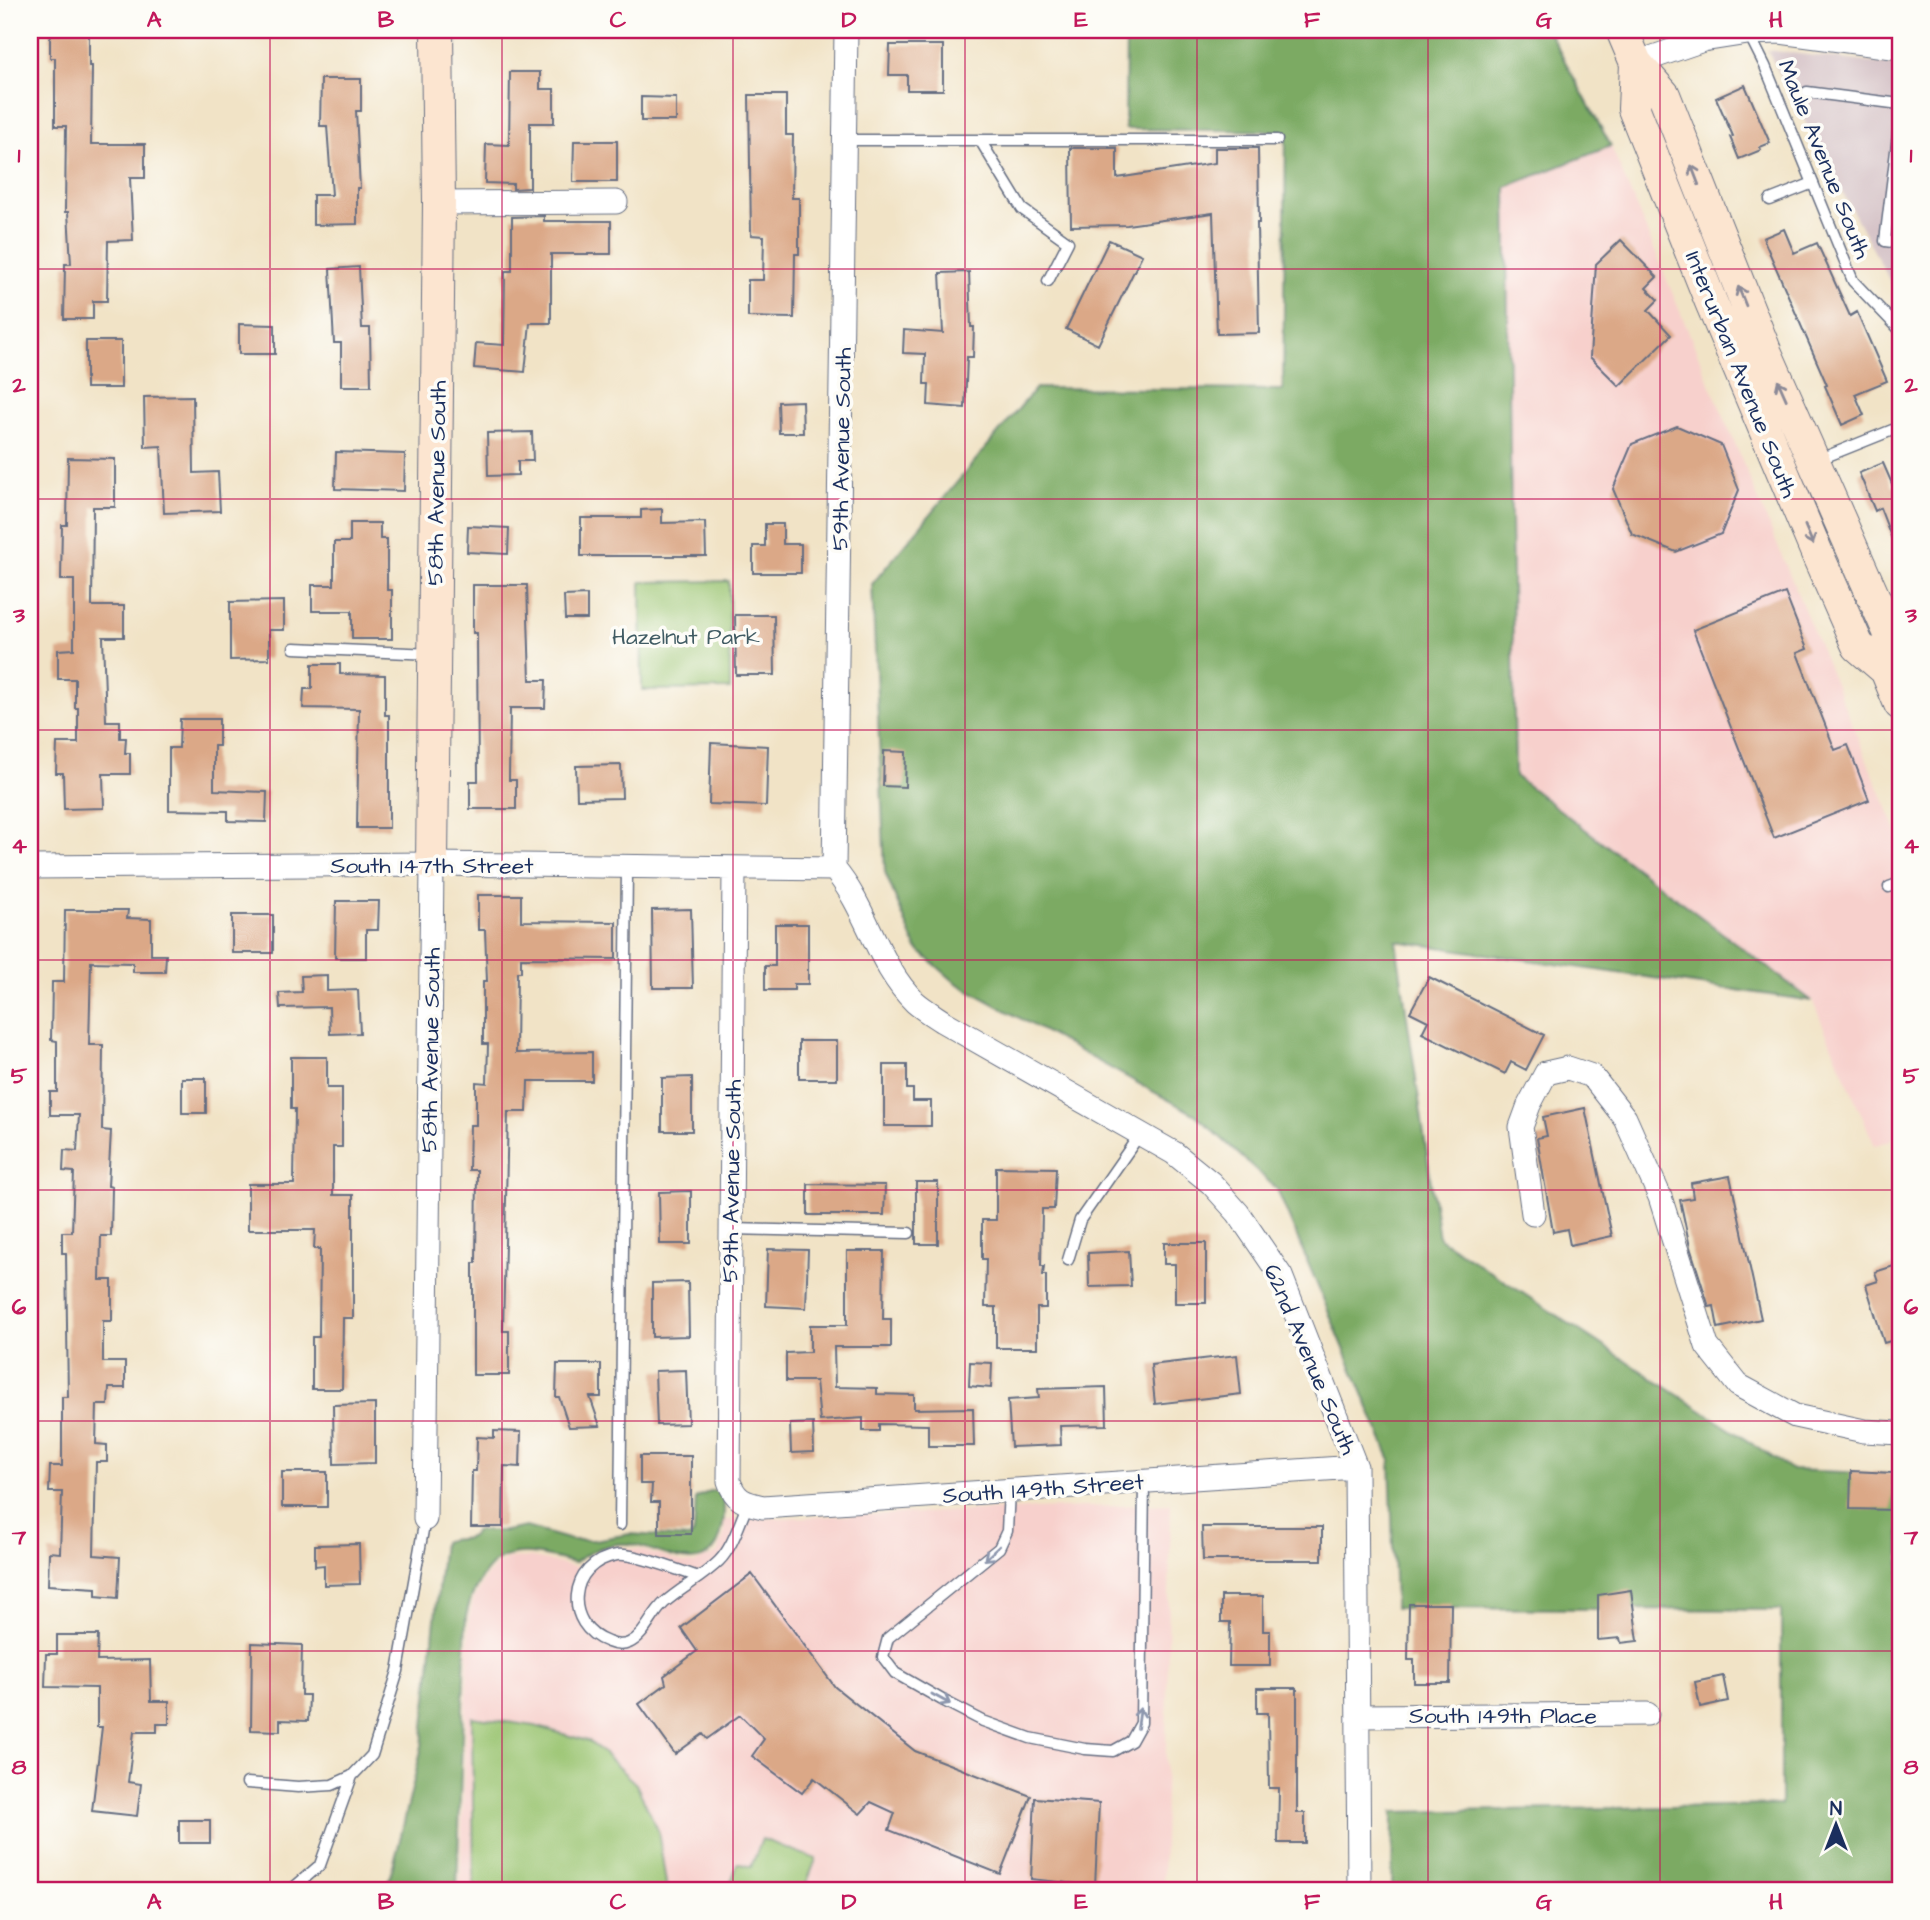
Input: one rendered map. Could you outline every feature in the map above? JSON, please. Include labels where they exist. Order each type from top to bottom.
[{"type":"main road","name":"58th Avenue South","points":[[432,864],[439,203],[437,30]]},
{"type":"main road","name":"Interurban Avenue South","points":[[1622,30],[1636,63],[1664,95],[1740,291],[1890,634],[1886,670]]},
{"type":"main road","name":"Interurban Avenue South","points":[[1636,63],[1634,109],[1782,474],[1858,646],[1886,670],[1900,704]]},
{"type":"street","name":"59th Avenue South","points":[[834,869],[846,30]]},
{"type":"street","points":[[1636,63],[1703,40],[1747,31],[1817,33],[1900,48]]},
{"type":"street","points":[[439,203],[616,202]]},
{"type":"street","name":"South 147th Street","points":[[30,867],[432,864],[834,869]]},
{"type":"street","name":"58th Avenue South","points":[[425,1519],[432,864]]},
{"type":"street","name":"59th Avenue South","points":[[734,868],[729,1481],[740,1499]]},
{"type":"street","name":"62nd Avenue South","points":[[834,869],[849,886],[875,942],[916,1003],[942,1021],[1174,1153],[1211,1183],[1238,1213],[1281,1276],[1356,1467],[1359,1890]]},
{"type":"street","points":[[1533,1214],[1521,1127],[1546,1073],[1568,1068],[1592,1076],[1625,1118],[1660,1197],[1707,1346],[1738,1385],[1795,1416],[1864,1431],[1900,1433]]},
{"type":"street","name":"South 149th Street","points":[[740,1499],[763,1507],[1356,1467]]},
{"type":"street","name":"South 149th Place","points":[[1359,1716],[1647,1714]]},
{"type":"lane","name":"Maule Avenue South","points":[[1747,31],[1765,66],[1853,282],[1900,330]]},
{"type":"lane","points":[[1807,92],[1900,104]]},
{"type":"lane","points":[[1900,118],[1885,241],[1900,243]]},
{"type":"lane","points":[[845,140],[1278,140]]},
{"type":"lane","points":[[980,140],[1022,209],[1068,242],[1048,281]]},
{"type":"lane","points":[[1770,200],[1813,183]]},
{"type":"lane","points":[[1814,462],[1900,427]]},
{"type":"lane","points":[[294,648],[435,654]]},
{"type":"lane","points":[[620,1525],[627,867]]},
{"type":"lane","points":[[1068,1260],[1080,1220],[1140,1134]]},
{"type":"lane","points":[[731,1229],[909,1233]]},
{"type":"lane","points":[[1009,1490],[1007,1531],[999,1548],[888,1638],[883,1657],[895,1673],[944,1702],[984,1721],[1030,1738],[1085,1749],[1113,1751],[1131,1741],[1141,1723],[1144,1481]]},
{"type":"lane","points":[[699,1577],[619,1555],[604,1559],[592,1565],[582,1576],[577,1588],[578,1614],[587,1629],[599,1639],[616,1645],[627,1644],[638,1637],[664,1603],[699,1577],[720,1560],[727,1551],[740,1499]]},
{"type":"lane","name":"58th Avenue South","points":[[352,1776],[372,1755],[398,1671],[425,1519]]},
{"type":"lane","points":[[247,1783],[298,1787],[332,1785],[352,1776]]},
{"type":"lane","points":[[291,1890],[320,1865],[352,1776]]},
{"type":"shaded area","points":[[1767,50],[1900,66],[1900,300]]},
{"type":"shaded area","points":[[1611,146],[1900,839],[1900,1136],[1875,1146],[1812,1000],[1515,776],[1506,187]]},
{"type":"shaded area","points":[[1171,1504],[1163,1890],[460,1890],[469,1617],[474,1598],[486,1576],[507,1559],[529,1557],[576,1567],[598,1552],[620,1547],[642,1550],[684,1563],[695,1563],[717,1553],[725,1532],[724,1520]]},
{"type":"green space","points":[[1126,30],[1548,30],[1611,146],[1506,187],[1515,776],[1812,1001],[1396,941],[1439,1238],[1792,1470],[1893,1474],[1900,1498],[1900,1890],[1392,1890],[1393,1812],[1781,1805],[1781,1610],[1395,1608],[1390,1458],[1277,1189],[1196,1115],[956,983],[916,948],[885,872],[872,584],[1036,388],[1283,390],[1286,131],[1125,129]]},
{"type":"green space","name":"Hazelnut Park","points":[[729,581],[730,689],[642,690],[641,582]]},
{"type":"green space","points":[[710,1491],[723,1494],[724,1516],[720,1537],[713,1550],[704,1557],[693,1560],[630,1544],[615,1544],[600,1548],[574,1563],[533,1554],[516,1554],[499,1559],[485,1572],[471,1599],[466,1617],[457,1890],[386,1890],[422,1746],[443,1542],[465,1539],[476,1531],[505,1531],[526,1527],[571,1540],[594,1540],[630,1534],[689,1538],[694,1531],[696,1498]]},
{"type":"green space","points":[[472,1717],[535,1726],[591,1742],[636,1784],[658,1830],[667,1890],[474,1890]]},
{"type":"green space","points":[[762,1839],[816,1859],[804,1890],[728,1890],[738,1863],[751,1867]]},
{"type":"building","points":[[50,30],[89,30],[89,66],[92,66],[91,144],[145,144],[145,178],[130,178],[133,240],[108,241],[107,301],[93,301],[93,319],[64,319],[65,264],[71,264],[68,212],[65,212],[66,126],[55,126],[55,58],[50,58]]},
{"type":"building","points":[[890,45],[943,45],[943,90],[907,90],[907,75],[889,75]]},
{"type":"building","points":[[510,72],[540,72],[540,89],[554,89],[554,123],[530,123],[530,188],[513,189],[513,184],[485,183],[486,144],[509,145]]},
{"type":"building","points":[[321,79],[361,79],[361,111],[356,111],[360,188],[357,188],[357,224],[313,225],[313,195],[332,195],[327,126],[320,126]]},
{"type":"building","points":[[1745,85],[1770,143],[1739,159],[1730,137],[1733,136],[1716,98]]},
{"type":"building","points":[[749,95],[786,95],[786,135],[793,135],[792,198],[799,198],[799,254],[795,254],[794,318],[748,317],[748,280],[763,280],[764,236],[751,235]]},
{"type":"building","points":[[641,97],[676,98],[676,121],[641,121]]},
{"type":"building","points":[[574,141],[617,141],[617,182],[573,182]]},
{"type":"building","points":[[1070,148],[1117,148],[1117,178],[1215,163],[1215,148],[1258,148],[1259,333],[1217,334],[1213,213],[1127,225],[1071,226]]},
{"type":"building","points":[[544,216],[544,221],[611,221],[611,254],[551,254],[551,323],[530,323],[525,372],[474,368],[476,343],[504,345],[505,271],[512,271],[512,217]]},
{"type":"building","points":[[1784,229],[1794,253],[1817,243],[1850,316],[1857,312],[1887,381],[1855,394],[1864,415],[1842,425],[1763,238]]},
{"type":"building","points":[[1109,240],[1142,255],[1098,345],[1066,329]]},
{"type":"building","points":[[1621,240],[1657,277],[1646,288],[1658,300],[1648,310],[1671,335],[1619,386],[1590,357],[1596,264]]},
{"type":"building","points":[[359,267],[362,328],[370,328],[371,386],[341,386],[341,343],[334,343],[330,269]]},
{"type":"building","points":[[969,272],[971,327],[974,327],[973,357],[967,357],[965,408],[928,405],[929,384],[924,384],[925,354],[903,353],[904,330],[943,333],[940,273]]},
{"type":"building","points":[[239,324],[275,325],[275,354],[239,354]]},
{"type":"building","points":[[86,341],[121,341],[121,388],[86,388]]},
{"type":"building","points":[[193,396],[194,473],[218,472],[220,511],[164,513],[161,446],[145,447],[144,397]]},
{"type":"building","points":[[802,401],[803,433],[779,433],[778,402]]},
{"type":"building","points":[[1677,426],[1721,445],[1739,490],[1721,534],[1676,552],[1632,534],[1613,489],[1632,444]]},
{"type":"building","points":[[532,432],[533,461],[518,461],[518,475],[488,476],[487,433]]},
{"type":"building","points":[[336,452],[405,454],[404,491],[335,489]]},
{"type":"building","points":[[68,458],[115,459],[115,507],[93,507],[92,606],[124,606],[124,637],[103,637],[106,721],[120,721],[120,738],[126,738],[125,753],[130,753],[130,774],[103,774],[104,808],[64,809],[63,773],[56,773],[57,743],[78,743],[75,679],[58,679],[58,650],[74,649],[74,580],[61,580],[62,525],[67,525]]},
{"type":"building","points":[[1883,463],[1893,486],[1900,483],[1899,557],[1880,508],[1875,511],[1859,473]]},
{"type":"building","points":[[662,509],[662,523],[705,522],[706,556],[581,556],[581,518],[641,518],[641,510]]},
{"type":"building","points":[[350,523],[380,523],[380,539],[387,539],[387,590],[392,590],[392,639],[352,639],[352,611],[312,611],[312,585],[334,585],[334,542],[350,542]]},
{"type":"building","points":[[765,524],[783,524],[783,544],[801,544],[801,573],[753,573],[753,546],[765,546]]},
{"type":"building","points":[[468,526],[509,528],[508,554],[467,552]]},
{"type":"building","points":[[473,585],[527,585],[530,680],[546,680],[545,708],[510,708],[509,780],[516,780],[516,809],[470,809],[470,781],[478,781],[477,633],[473,633]]},
{"type":"building","points":[[1785,593],[1807,649],[1797,653],[1835,750],[1848,745],[1869,800],[1774,838],[1693,630]]},
{"type":"building","points":[[587,595],[587,619],[565,619],[564,596]]},
{"type":"building","points":[[284,601],[284,630],[269,630],[269,659],[230,660],[230,602]]},
{"type":"building","points":[[735,615],[774,615],[775,675],[736,675]]},
{"type":"building","points":[[312,664],[340,664],[340,674],[385,675],[385,715],[389,715],[389,828],[357,828],[359,709],[303,708],[304,689],[312,689]]},
{"type":"building","points":[[180,719],[219,719],[219,746],[214,746],[214,790],[267,792],[266,822],[228,821],[228,811],[169,810],[169,748],[179,748]]},
{"type":"building","points":[[711,743],[768,746],[766,806],[709,804]]},
{"type":"building","points":[[884,751],[906,752],[905,787],[883,786]]},
{"type":"building","points":[[621,765],[622,798],[577,799],[576,766]]},
{"type":"building","points":[[478,895],[521,895],[521,921],[616,922],[616,959],[521,958],[521,972],[517,972],[516,1053],[592,1052],[592,1081],[528,1081],[527,1112],[508,1112],[503,1331],[509,1331],[509,1375],[473,1375],[473,1263],[476,1263],[477,1170],[469,1170],[470,1125],[476,1125],[476,1082],[487,1083],[488,1044],[483,1044],[483,981],[487,981],[485,930],[478,930]]},
{"type":"building","points":[[336,901],[379,901],[378,930],[366,930],[366,958],[335,958]]},
{"type":"building","points":[[691,909],[693,988],[653,988],[652,910]]},
{"type":"building","points":[[65,910],[128,910],[127,918],[151,919],[151,955],[166,955],[165,972],[133,972],[133,963],[91,962],[89,1045],[103,1045],[102,1130],[111,1131],[108,1186],[112,1187],[111,1236],[101,1236],[100,1280],[112,1280],[112,1321],[103,1321],[103,1362],[125,1362],[125,1388],[109,1388],[108,1405],[97,1405],[96,1444],[107,1445],[107,1462],[96,1462],[94,1555],[120,1557],[118,1598],[96,1596],[96,1588],[48,1585],[49,1552],[60,1553],[62,1492],[49,1492],[50,1466],[62,1466],[62,1397],[68,1397],[66,1253],[62,1253],[62,1232],[72,1232],[74,1172],[63,1171],[64,1150],[77,1151],[79,1115],[50,1115],[50,1092],[57,1092],[57,1041],[51,1040],[52,982],[64,982]]},
{"type":"building","points":[[232,915],[273,915],[273,953],[232,953]]},
{"type":"building","points":[[775,924],[808,924],[808,984],[794,984],[794,990],[765,990],[765,966],[775,966]]},
{"type":"building","points":[[327,975],[327,991],[358,990],[360,1033],[330,1034],[329,1007],[280,1008],[279,993],[302,992],[301,976]]},
{"type":"building","points":[[1429,977],[1544,1035],[1526,1070],[1511,1062],[1505,1074],[1422,1033],[1428,1021],[1410,1012]]},
{"type":"building","points":[[799,1041],[837,1041],[837,1079],[799,1079]]},
{"type":"building","points":[[291,1057],[327,1057],[327,1088],[342,1088],[342,1147],[333,1147],[333,1195],[353,1195],[353,1318],[343,1318],[342,1389],[312,1389],[312,1337],[319,1337],[320,1249],[314,1249],[315,1230],[248,1230],[248,1184],[294,1184],[295,1109],[291,1109]]},
{"type":"building","points":[[884,1065],[907,1065],[907,1089],[913,1089],[913,1101],[931,1101],[931,1126],[884,1126]]},
{"type":"building","points":[[692,1077],[692,1131],[662,1131],[662,1078]]},
{"type":"building","points":[[182,1078],[206,1078],[206,1113],[182,1113]]},
{"type":"building","points":[[1585,1108],[1612,1236],[1570,1245],[1567,1229],[1553,1232],[1537,1138],[1547,1136],[1543,1117]]},
{"type":"building","points":[[996,1167],[1056,1168],[1054,1209],[1042,1209],[1041,1266],[1044,1266],[1043,1275],[1046,1275],[1046,1308],[1037,1308],[1037,1348],[996,1348],[996,1307],[985,1307],[986,1259],[982,1259],[982,1220],[996,1220]]},
{"type":"building","points":[[1730,1176],[1761,1319],[1718,1328],[1714,1306],[1709,1307],[1690,1247],[1680,1200],[1693,1198],[1691,1183]]},
{"type":"building","points":[[916,1182],[938,1182],[938,1244],[916,1244]]},
{"type":"building","points":[[808,1184],[885,1185],[884,1215],[808,1215]]},
{"type":"building","points":[[691,1191],[691,1244],[660,1244],[659,1192]]},
{"type":"building","points":[[1164,1243],[1206,1243],[1206,1303],[1175,1303],[1175,1264],[1164,1264]]},
{"type":"building","points":[[768,1249],[808,1250],[806,1308],[766,1306]]},
{"type":"building","points":[[847,1251],[884,1251],[883,1319],[891,1319],[891,1347],[834,1347],[835,1387],[877,1388],[877,1394],[914,1395],[914,1409],[973,1408],[974,1446],[928,1446],[928,1425],[879,1424],[879,1431],[863,1431],[863,1418],[820,1421],[816,1381],[786,1381],[786,1353],[810,1352],[810,1325],[847,1325]]},
{"type":"building","points":[[1129,1251],[1131,1286],[1089,1287],[1088,1253]]},
{"type":"building","points":[[1900,1264],[1900,1338],[1884,1343],[1866,1285],[1878,1281],[1875,1272]]},
{"type":"building","points":[[688,1282],[689,1336],[652,1337],[652,1283]]},
{"type":"building","points":[[1237,1355],[1241,1394],[1155,1404],[1151,1365]]},
{"type":"building","points":[[970,1362],[992,1363],[991,1388],[969,1386]]},
{"type":"building","points":[[557,1364],[601,1364],[601,1397],[590,1397],[600,1426],[569,1427],[559,1397],[556,1397]]},
{"type":"building","points":[[686,1370],[688,1424],[657,1425],[655,1371]]},
{"type":"building","points":[[1106,1387],[1107,1425],[1060,1426],[1061,1445],[1011,1447],[1008,1400],[1039,1398],[1038,1389]]},
{"type":"building","points":[[375,1404],[375,1463],[334,1464],[333,1405]]},
{"type":"building","points":[[813,1423],[814,1452],[791,1453],[790,1424]]},
{"type":"building","points":[[494,1431],[521,1432],[520,1467],[504,1466],[503,1527],[471,1527],[472,1471],[476,1471],[477,1437],[494,1438]]},
{"type":"building","points":[[640,1456],[691,1456],[691,1534],[659,1534],[659,1502],[651,1502],[652,1484],[640,1484]]},
{"type":"building","points":[[1851,1471],[1893,1473],[1892,1510],[1850,1509]]},
{"type":"building","points":[[282,1472],[327,1472],[327,1507],[282,1507]]},
{"type":"building","points":[[1202,1527],[1322,1527],[1322,1560],[1203,1560]]},
{"type":"building","points":[[359,1544],[360,1584],[324,1585],[324,1565],[315,1566],[315,1545]]},
{"type":"building","points":[[752,1574],[835,1687],[915,1751],[1031,1796],[1000,1874],[889,1830],[895,1813],[871,1802],[860,1814],[814,1778],[802,1793],[752,1756],[764,1739],[740,1715],[707,1739],[703,1734],[675,1754],[639,1704],[666,1684],[664,1676],[697,1651],[681,1628]]},
{"type":"building","points":[[1631,1590],[1638,1641],[1621,1643],[1620,1638],[1598,1640],[1598,1595]]},
{"type":"building","points":[[1221,1596],[1263,1596],[1263,1631],[1270,1631],[1270,1666],[1229,1666],[1230,1622],[1221,1622]]},
{"type":"building","points":[[1409,1604],[1451,1604],[1450,1683],[1414,1683],[1414,1660],[1408,1660]]},
{"type":"building","points":[[57,1635],[98,1635],[97,1661],[150,1660],[151,1701],[169,1701],[169,1724],[157,1724],[157,1732],[134,1732],[128,1782],[141,1784],[137,1816],[92,1811],[102,1727],[97,1727],[97,1688],[45,1687],[46,1654],[57,1654]]},
{"type":"building","points":[[252,1643],[302,1645],[301,1695],[309,1695],[308,1721],[280,1720],[280,1731],[251,1730]]},
{"type":"building","points":[[1723,1676],[1728,1701],[1700,1707],[1695,1682]]},
{"type":"building","points":[[1257,1688],[1297,1688],[1297,1813],[1305,1813],[1305,1843],[1278,1843],[1279,1788],[1269,1788],[1268,1713],[1257,1713]]},
{"type":"building","points":[[1035,1798],[1099,1803],[1095,1886],[1031,1879]]},
{"type":"building","points":[[179,1820],[210,1820],[210,1843],[179,1843]]}]
